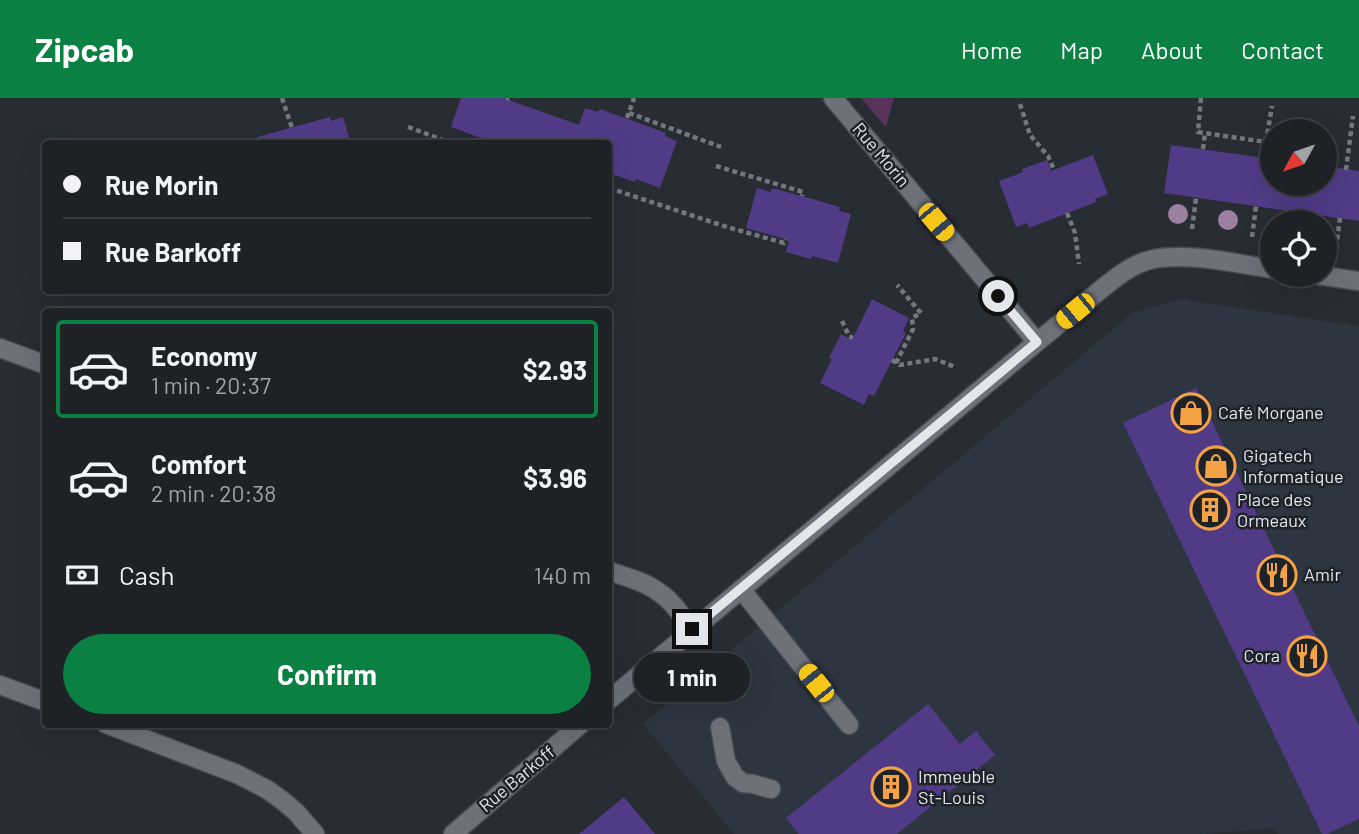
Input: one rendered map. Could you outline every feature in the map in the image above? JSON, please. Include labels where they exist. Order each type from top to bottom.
[{"type":"street","name":"Rue Morin","points":[[833,98],[1037,342]]},
{"type":"street","points":[[612,697],[1037,342],[1131,268],[1162,258],[1260,268]]},
{"type":"street","points":[[1337,278],[1359,281]]},
{"type":"street","points":[[0,348],[42,364]]},
{"type":"street","points":[[612,572],[657,590],[669,600],[692,629]]},
{"type":"street","points":[[741,589],[849,725]]},
{"type":"street","points":[[0,685],[42,701]]},
{"type":"street","points":[[720,727],[726,761],[735,776],[743,783],[771,789]]},
{"type":"street","points":[[116,728],[237,774],[284,801],[315,834]]},
{"type":"street","name":"Rue Barkoff","points":[[453,834],[576,728]]},
{"type":"path","points":[[282,98],[292,128]]},
{"type":"path","points":[[634,98],[628,116],[721,147]]},
{"type":"path","points":[[1200,98],[1198,132],[1260,141]]},
{"type":"path","points":[[1020,104],[1030,135],[1048,156],[1054,170]]},
{"type":"path","points":[[1270,119],[1272,106]]},
{"type":"path","points":[[1346,170],[1353,116]]},
{"type":"path","points":[[408,127],[443,140]]},
{"type":"path","points":[[1203,149],[1205,133]]},
{"type":"path","points":[[716,166],[803,192],[802,197]]},
{"type":"path","points":[[612,189],[745,233],[785,243],[786,239]]},
{"type":"path","points":[[1192,229],[1196,198]]},
{"type":"path","points":[[1252,237],[1256,206]]},
{"type":"path","points":[[1066,214],[1075,233],[1079,264]]},
{"type":"path","points":[[1337,240],[1340,218]]},
{"type":"path","points":[[897,285],[920,313],[912,318],[913,329],[894,362],[900,365],[935,359],[955,367]]},
{"type":"path","points":[[842,321],[853,338]]},
{"type":"shaded area","points":[[861,98],[894,98],[886,127]]},
{"type":"shaded area","points":[[1179,299],[1359,326],[1359,834],[1279,834],[1275,828],[1205,834],[734,834],[643,724],[1132,313]]},
{"type":"building","points":[[461,98],[503,98],[579,125],[585,108],[598,112],[600,109],[666,133],[665,136],[677,141],[660,188],[612,174],[612,140],[486,140],[451,127]]},
{"type":"building","points":[[330,117],[331,121],[343,117],[350,140],[257,140],[257,137]]},
{"type":"building","points":[[1171,145],[1260,157],[1260,196],[1337,196],[1337,168],[1359,171],[1359,221],[1337,218],[1337,210],[1282,210],[1164,193]]},
{"type":"building","points":[[1093,155],[1108,194],[1095,199],[1096,202],[1029,228],[1027,223],[1016,227],[999,181],[1047,160],[1051,171]]},
{"type":"building","points":[[757,188],[771,192],[772,188],[802,196],[840,207],[839,211],[851,214],[838,263],[786,252],[789,240],[746,228]]},
{"type":"building","points":[[872,299],[909,318],[903,331],[906,333],[874,396],[869,394],[864,405],[820,383],[841,334],[852,340]]},
{"type":"building","points":[[1196,388],[1359,726],[1359,819],[1327,834],[1322,834],[1123,423]]},
{"type":"building","name":"Immeuble St-Louis","points":[[928,704],[960,744],[976,731],[995,755],[897,834],[799,834],[786,818]]},
{"type":"building","points":[[624,797],[655,834],[579,834]]},
{"type":"place","name":"Café Morgane","points":[[1191,413]]},
{"type":"place","name":"Gigatech Informatique","points":[[1216,466]]},
{"type":"place","name":"Place des Ormeaux","points":[[1210,510]]},
{"type":"place","name":"Amir","points":[[1277,575]]},
{"type":"place","name":"Cora","points":[[1307,656]]},
{"type":"place","name":"Immeuble St-Louis","points":[[891,787]]},
{"type":"route","points":[[692,629],[1037,342],[998,296]]}]
